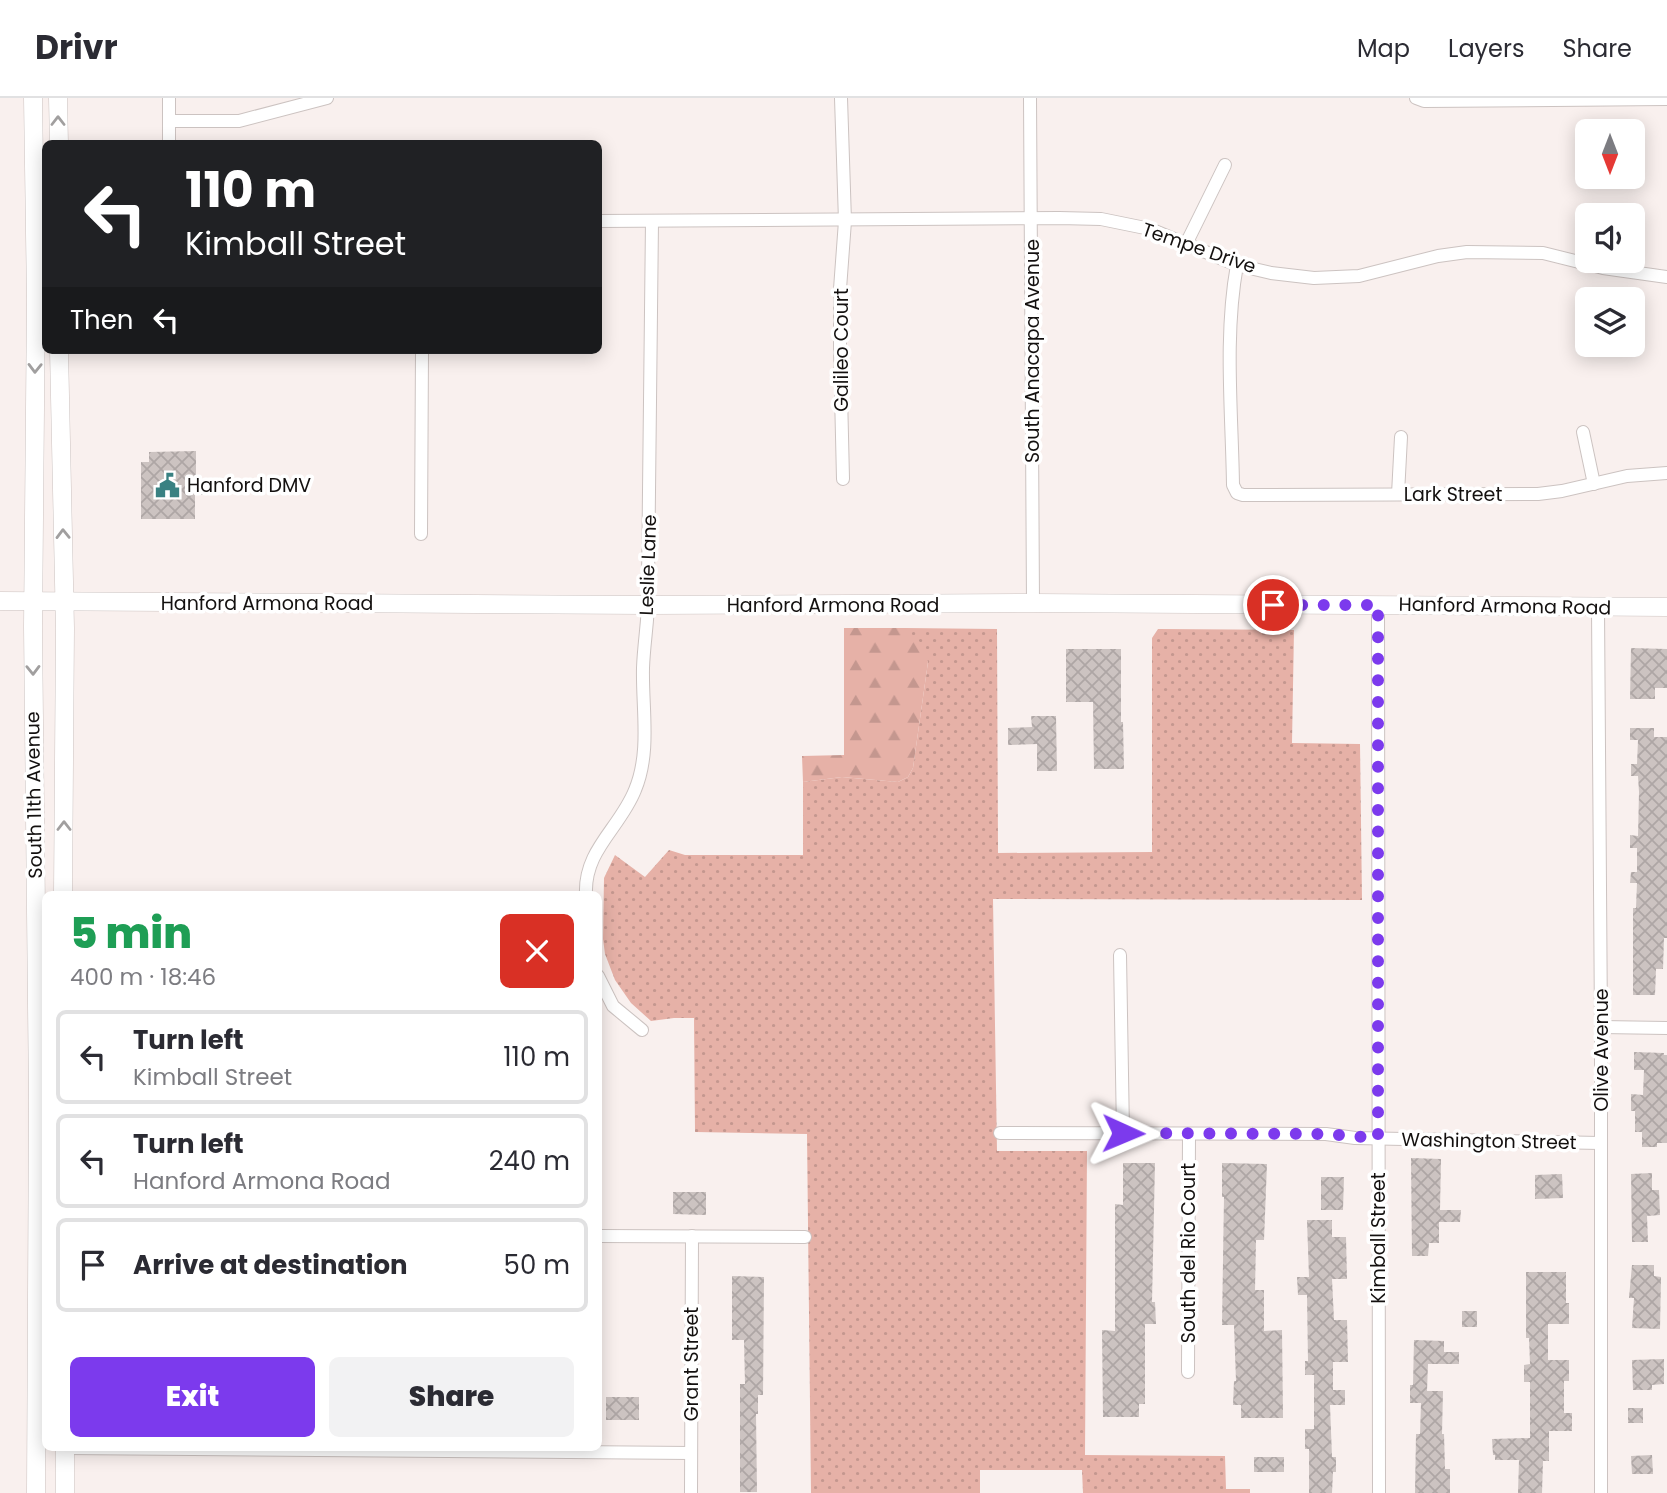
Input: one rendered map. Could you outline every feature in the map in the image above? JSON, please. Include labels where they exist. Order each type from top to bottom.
[{"type":"main road","name":"South 11th Avenue","points":[[33,98],[41,299],[33,602],[41,1236],[36,1493]]},
{"type":"main road","points":[[58,98],[59,140]]},
{"type":"main road","name":"South 11th Avenue","points":[[59,354],[65,602],[63,891]]},
{"type":"main road","name":"Hanford Armona Road","points":[[0,601],[1667,607]]},
{"type":"main road","points":[[65,1451],[65,1493]]},
{"type":"street","points":[[169,98],[169,140]]},
{"type":"street","points":[[169,121],[239,121],[327,98]]},
{"type":"street","name":"Galileo Court","points":[[841,98],[845,221],[839,351],[843,479]]},
{"type":"street","name":"South Anacapa Avenue","points":[[1030,98],[1033,603]]},
{"type":"street","points":[[1416,98],[1424,101],[1667,99]]},
{"type":"street","points":[[1187,242],[1225,165]]},
{"type":"street","name":"Tempe Drive","points":[[602,221],[1059,218],[1119,222],[1150,229],[1187,242],[1237,265],[1272,273],[1332,278],[1359,276],[1438,256],[1467,252],[1531,252],[1603,268],[1667,276]]},
{"type":"street","name":"Leslie Lane","points":[[586,891],[589,863],[627,807],[636,790],[643,764],[643,668],[649,605],[652,221]]},
{"type":"street","name":"Lark Street","points":[[1237,265],[1232,292],[1230,368],[1234,485],[1237,493],[1538,494],[1627,476],[1667,473]]},
{"type":"street","points":[[421,534],[422,354]]},
{"type":"street","points":[[1583,432],[1594,484]]},
{"type":"street","points":[[1398,494],[1401,437]]},
{"type":"street","name":"Kimball Street","points":[[1378,605],[1379,1493]]},
{"type":"street","name":"Olive Avenue","points":[[1598,608],[1601,1493]]},
{"type":"street","points":[[1120,954],[1123,1133]]},
{"type":"street","points":[[602,984],[613,1006],[642,1030]]},
{"type":"street","points":[[1601,1027],[1667,1028]]},
{"type":"street","name":"Washington Street","points":[[1000,1133],[1326,1134],[1378,1138],[1601,1143]]},
{"type":"street","name":"South del Rio Court","points":[[1188,1372],[1189,1134]]},
{"type":"street","points":[[602,1236],[804,1237]]},
{"type":"street","name":"Grant Street","points":[[691,1493],[692,1236]]},
{"type":"street","points":[[441,1451],[691,1453]]},
{"type":"green space","points":[[844,628],[905,628],[905,635],[919,641],[925,651],[928,662],[913,768],[908,777],[898,782],[842,777],[803,782],[802,756],[844,755]]},
{"type":"green space","points":[[905,628],[997,629],[998,853],[1152,852],[1152,638],[1158,629],[1294,630],[1292,743],[1360,744],[1362,900],[993,899],[997,1151],[1087,1151],[1085,1455],[1225,1456],[1226,1489],[1250,1489],[1250,1493],[1083,1493],[1082,1470],[980,1470],[980,1493],[811,1493],[807,1134],[695,1132],[694,1018],[651,1021],[631,1003],[615,980],[605,954],[603,939],[604,878],[615,855],[645,877],[669,850],[685,855],[803,855],[803,782],[842,777],[898,782],[908,777],[913,768],[928,662],[904,635]]},
{"type":"building","points":[[196,451],[196,480],[212,479],[212,495],[195,495],[195,519],[141,519],[141,462],[149,462],[149,452]]},
{"type":"building","points":[[1631,648],[1667,649],[1667,688],[1655,688],[1655,699],[1630,699]]},
{"type":"building","points":[[1066,649],[1121,649],[1124,769],[1094,769],[1093,702],[1066,702]]},
{"type":"building","points":[[1031,716],[1056,716],[1057,771],[1037,771],[1037,744],[1008,745],[1008,728],[1032,727]]},
{"type":"building","points":[[1630,728],[1654,728],[1654,737],[1667,737],[1667,938],[1664,938],[1663,969],[1656,969],[1655,995],[1633,995],[1633,908],[1636,908],[1637,883],[1630,883],[1631,872],[1637,872],[1637,848],[1630,848],[1630,835],[1638,836],[1639,792],[1638,776],[1631,776],[1631,764],[1637,764],[1638,740],[1630,740]]},
{"type":"building","points":[[1634,1052],[1667,1055],[1667,1143],[1657,1143],[1657,1147],[1642,1147],[1642,1132],[1635,1132],[1635,1111],[1631,1111],[1631,1094],[1643,1095],[1644,1070],[1634,1070]]},
{"type":"building","points":[[1411,1158],[1441,1159],[1440,1210],[1461,1210],[1460,1222],[1439,1222],[1439,1243],[1429,1243],[1428,1256],[1412,1256]]},
{"type":"building","points":[[1123,1163],[1155,1163],[1152,1302],[1155,1302],[1156,1324],[1145,1324],[1145,1404],[1139,1404],[1139,1417],[1103,1417],[1102,1330],[1115,1331],[1115,1204],[1123,1205]]},
{"type":"building","points":[[1222,1163],[1267,1164],[1264,1240],[1256,1240],[1255,1290],[1264,1290],[1264,1331],[1282,1330],[1283,1418],[1241,1418],[1241,1405],[1233,1405],[1236,1381],[1234,1325],[1222,1325]]},
{"type":"building","points":[[1652,1173],[1652,1190],[1659,1190],[1660,1215],[1647,1216],[1648,1242],[1632,1242],[1631,1174]]},
{"type":"building","points":[[1562,1174],[1563,1198],[1535,1199],[1535,1175]]},
{"type":"building","points":[[1321,1177],[1344,1177],[1343,1210],[1321,1210]]},
{"type":"building","points":[[673,1192],[706,1192],[706,1215],[673,1214]]},
{"type":"building","points":[[1307,1220],[1332,1220],[1332,1237],[1346,1237],[1347,1279],[1332,1279],[1334,1320],[1347,1320],[1348,1362],[1333,1362],[1333,1390],[1345,1390],[1345,1405],[1330,1405],[1332,1457],[1336,1457],[1332,1493],[1309,1493],[1309,1449],[1305,1449],[1305,1429],[1314,1429],[1314,1375],[1305,1375],[1305,1361],[1308,1361],[1307,1295],[1298,1295],[1297,1277],[1309,1277]]},
{"type":"building","points":[[1632,1265],[1654,1265],[1654,1276],[1661,1277],[1660,1329],[1632,1328],[1634,1298],[1629,1298]]},
{"type":"building","points":[[1526,1272],[1566,1272],[1566,1303],[1569,1303],[1569,1324],[1548,1324],[1548,1360],[1569,1360],[1569,1381],[1564,1381],[1564,1413],[1572,1413],[1572,1431],[1549,1431],[1549,1461],[1543,1461],[1542,1493],[1518,1493],[1519,1460],[1495,1460],[1493,1455],[1492,1439],[1530,1438],[1530,1382],[1524,1382],[1524,1365],[1530,1364],[1529,1338],[1526,1338]]},
{"type":"building","points":[[732,1276],[764,1277],[763,1395],[758,1395],[756,1414],[757,1492],[740,1492],[740,1384],[745,1384],[744,1340],[732,1340]]},
{"type":"building","points":[[1462,1311],[1477,1311],[1477,1327],[1462,1327]]},
{"type":"building","points":[[1414,1340],[1444,1341],[1444,1352],[1459,1352],[1459,1364],[1428,1364],[1427,1391],[1443,1391],[1442,1434],[1445,1469],[1450,1469],[1450,1493],[1415,1493],[1416,1434],[1420,1434],[1421,1403],[1410,1403]]},
{"type":"building","points":[[1664,1359],[1664,1384],[1652,1385],[1652,1390],[1633,1390],[1632,1360]]},
{"type":"building","points":[[606,1397],[639,1397],[639,1420],[606,1420]]},
{"type":"building","points":[[1628,1408],[1643,1408],[1643,1423],[1628,1423]]},
{"type":"building","points":[[1652,1455],[1653,1474],[1632,1474],[1631,1456]]},
{"type":"building","points":[[1254,1457],[1284,1457],[1284,1472],[1254,1472]]},
{"type":"place","name":"Hanford DMV","points":[[167,485]]},
{"type":"route","points":[[1123,1133],[1326,1134],[1378,1138],[1378,605],[1273,605]]}]
